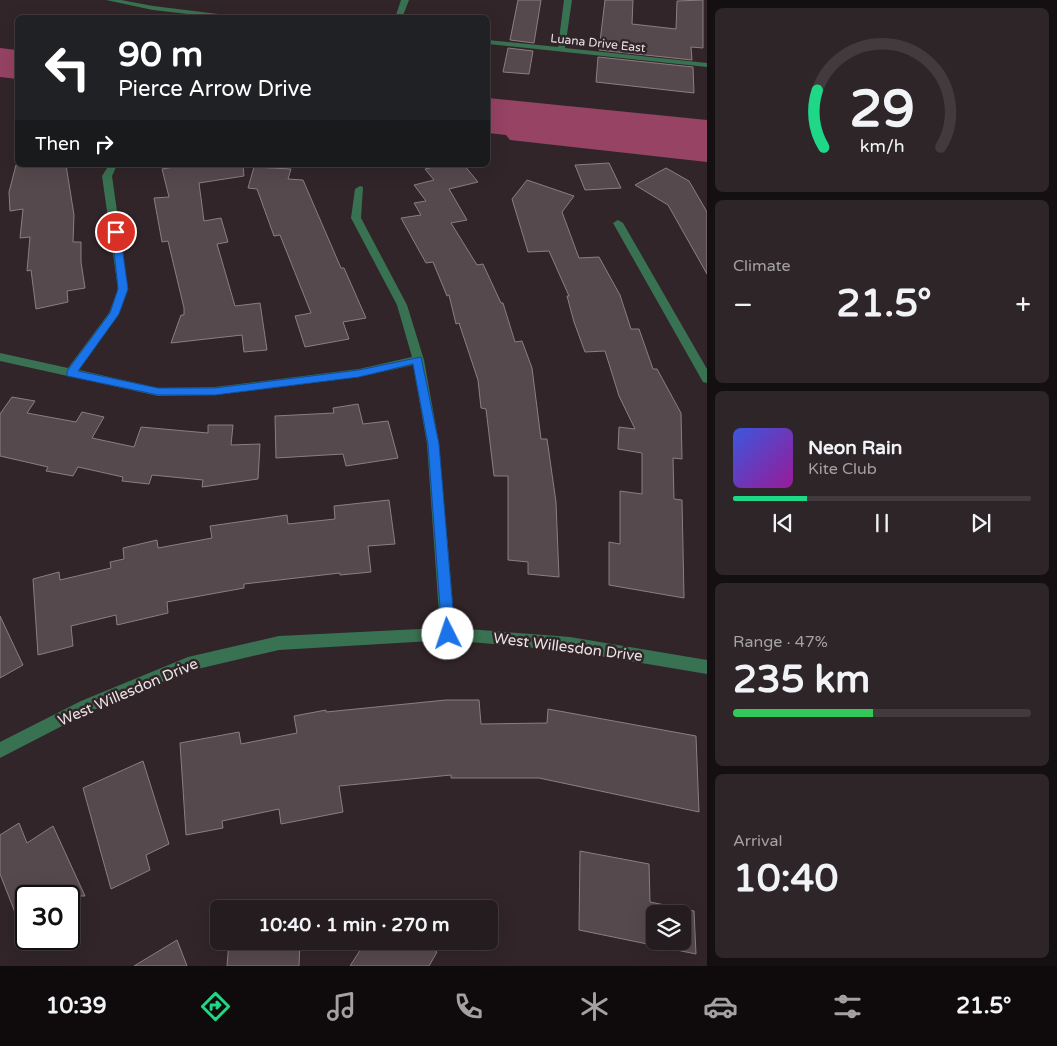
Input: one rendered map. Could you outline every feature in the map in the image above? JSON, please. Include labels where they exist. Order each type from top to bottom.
[{"type":"street","points":[[110,0],[153,8],[220,15]]},
{"type":"street","points":[[399,15],[405,0]]},
{"type":"street","points":[[561,50],[568,0]]},
{"type":"street","name":"Luana Drive East","points":[[490,42],[707,66]]},
{"type":"street","points":[[71,374],[114,314],[123,289],[107,176],[112,167]]},
{"type":"street","points":[[360,188],[356,218],[402,304],[418,360],[433,444],[448,634]]},
{"type":"street","points":[[618,223],[707,379]]},
{"type":"street","points":[[0,357],[158,392],[215,392],[359,373],[418,360]]},
{"type":"street","name":"West Willesdon Drive","points":[[0,750],[86,706],[188,664],[279,643],[448,634],[570,644],[707,667]]},
{"type":"shaded area","points":[[0,48],[15,50],[15,79],[0,77]]},
{"type":"shaded area","points":[[490,98],[707,120],[707,162],[510,140],[506,135],[490,133]]},
{"type":"building","points":[[518,0],[541,0],[534,43],[510,40]]},
{"type":"building","points":[[605,0],[633,0],[632,24],[676,29],[677,1],[703,0],[703,48],[691,47],[692,60],[599,50]]},
{"type":"building","points":[[508,48],[533,51],[529,74],[503,72]]},
{"type":"building","points":[[598,57],[693,67],[694,93],[596,82]]},
{"type":"building","points":[[609,163],[621,188],[585,190],[575,165]]},
{"type":"building","points":[[15,167],[66,167],[74,215],[73,242],[81,242],[81,262],[85,288],[67,291],[68,302],[36,309],[31,270],[27,271],[30,237],[20,238],[23,209],[10,211],[9,192]]},
{"type":"building","points":[[174,167],[243,167],[244,176],[199,183],[204,221],[221,218],[228,242],[217,244],[235,306],[260,303],[267,350],[244,352],[242,335],[171,343],[181,315],[184,315],[184,308],[168,241],[162,242],[154,198],[169,197],[162,169]]},
{"type":"building","points":[[254,167],[291,169],[288,179],[303,180],[341,268],[344,268],[366,318],[343,322],[349,339],[305,347],[295,316],[311,313],[280,235],[274,236],[257,189],[248,188]]},
{"type":"building","points":[[434,167],[466,167],[478,182],[449,189],[467,220],[451,223],[477,265],[483,264],[501,303],[503,303],[515,342],[522,341],[532,368],[541,439],[547,439],[556,502],[559,577],[528,574],[528,562],[508,560],[508,476],[494,476],[486,409],[481,408],[478,380],[459,323],[456,324],[449,295],[447,296],[433,262],[426,263],[401,218],[421,215],[414,203],[426,201],[414,185],[434,180],[425,169]]},
{"type":"building","points":[[666,168],[689,181],[707,212],[707,274],[668,205],[635,185]]},
{"type":"building","points":[[527,180],[574,196],[562,212],[579,258],[599,257],[620,295],[631,329],[639,329],[653,369],[657,369],[681,413],[682,459],[673,458],[674,499],[682,500],[684,598],[609,585],[609,542],[620,544],[620,491],[642,494],[642,453],[618,449],[619,427],[635,429],[619,396],[605,351],[585,352],[574,322],[567,296],[569,296],[549,251],[528,252],[512,199]]},
{"type":"building","points":[[12,397],[35,401],[27,413],[76,422],[82,412],[104,417],[92,438],[134,447],[141,427],[208,433],[208,425],[233,425],[231,445],[260,444],[258,479],[202,487],[203,480],[152,475],[149,484],[122,481],[123,477],[78,467],[73,476],[46,471],[48,467],[0,456],[0,414]]},
{"type":"building","points":[[358,404],[363,424],[388,421],[398,458],[346,466],[343,454],[276,458],[275,416],[334,413],[333,408]]},
{"type":"building","points":[[389,500],[395,544],[368,546],[371,572],[340,575],[340,573],[244,584],[244,588],[167,602],[168,613],[117,625],[116,615],[71,626],[73,646],[38,655],[33,579],[59,572],[60,580],[111,568],[110,562],[124,559],[123,548],[157,540],[158,548],[212,538],[210,526],[287,515],[288,524],[335,519],[334,506]]},
{"type":"building","points":[[0,616],[23,665],[0,678]]},
{"type":"building","points":[[446,700],[479,700],[481,724],[547,723],[548,709],[696,736],[699,812],[539,778],[451,778],[451,775],[339,786],[343,812],[281,824],[279,809],[222,821],[223,828],[186,835],[180,743],[239,732],[241,744],[297,733],[294,716],[326,710],[326,712]]},
{"type":"building","points":[[143,761],[169,844],[146,855],[150,870],[111,889],[83,788]]},
{"type":"building","points":[[19,823],[27,843],[53,826],[80,885],[15,885],[15,912],[0,874],[0,835]]},
{"type":"building","points":[[580,851],[649,864],[650,902],[665,905],[646,905],[646,944],[579,930]]},
{"type":"building","points":[[80,885],[85,896],[80,896]]},
{"type":"building","points":[[691,910],[694,911],[696,954],[676,950],[691,950]]},
{"type":"building","points":[[177,940],[187,966],[134,966]]},
{"type":"building","points":[[228,950],[300,950],[299,966],[227,966]]},
{"type":"building","points":[[360,950],[435,950],[437,952],[429,966],[350,966]]},
{"type":"route","points":[[116,232],[123,289],[114,314],[71,374],[158,392],[215,392],[359,373],[418,360],[433,444],[448,634]]}]
